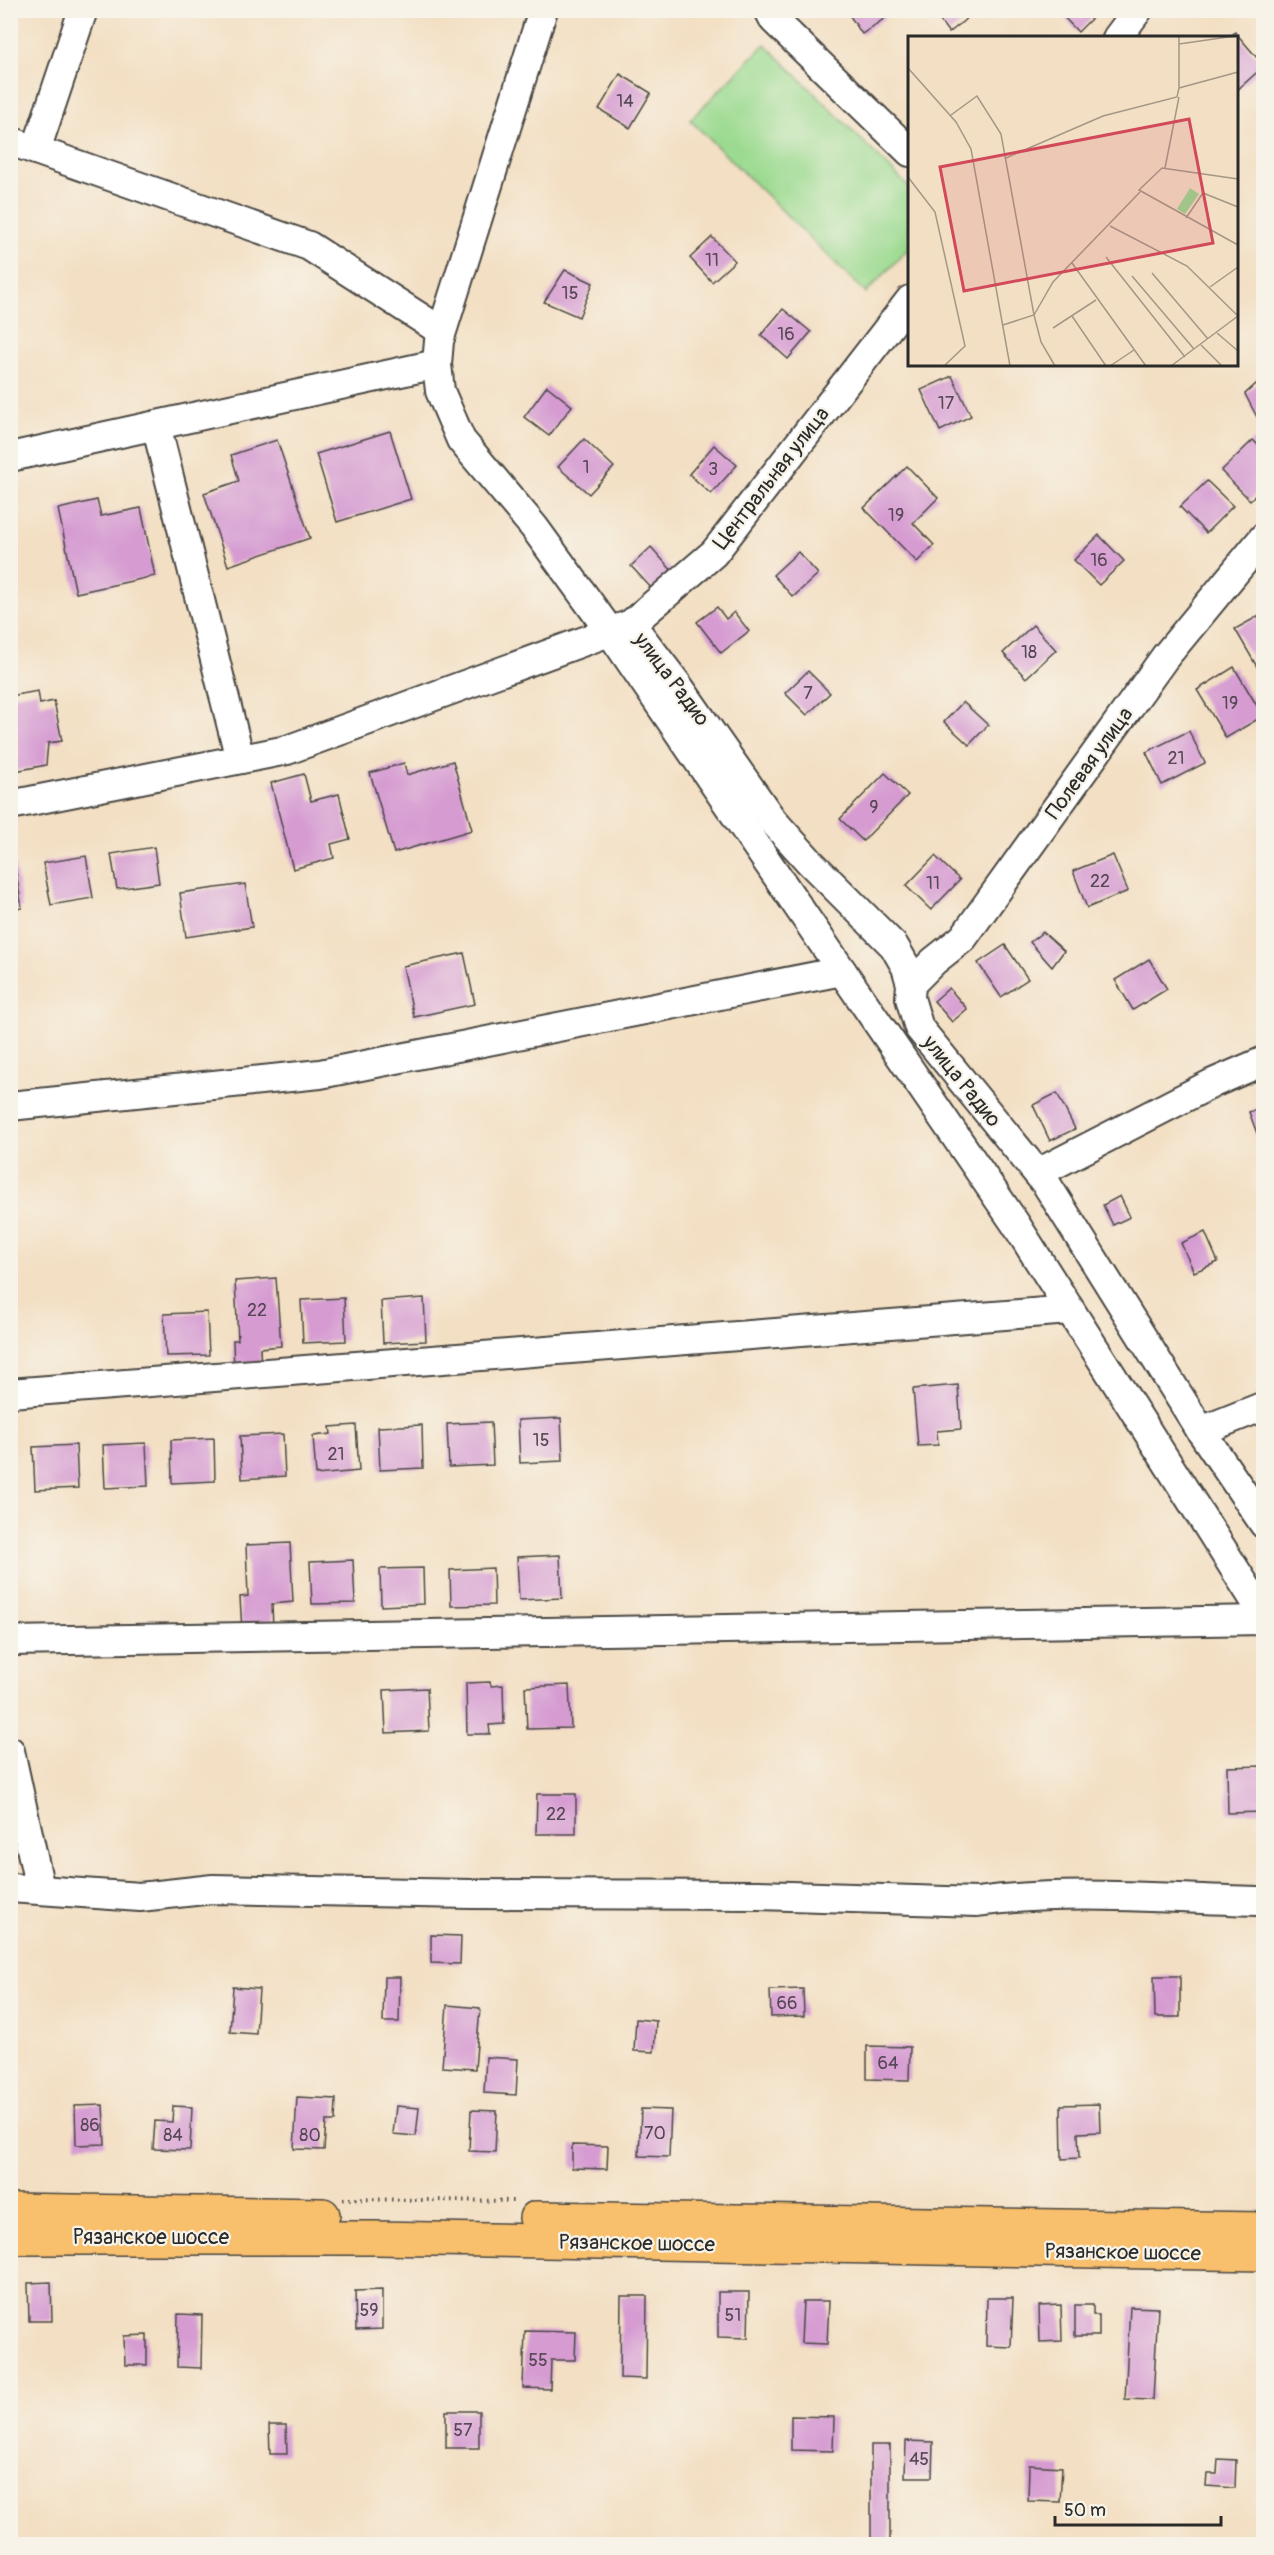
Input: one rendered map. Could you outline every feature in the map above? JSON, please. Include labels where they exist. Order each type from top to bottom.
[{"type":"main road","name":"Рязанское шоссе","points":[[10,2210],[1263,2229]]},
{"type":"main road","name":"Рязанское шоссе","points":[[10,2238],[388,2238],[1263,2254]]},
{"type":"street","points":[[83,10],[23,146],[309,246],[441,331]]},
{"type":"street","points":[[543,10],[441,331],[436,364],[440,391],[461,440],[621,628],[842,970],[1015,1223],[1263,1615]]},
{"type":"street","points":[[769,10],[774,20],[908,151]]},
{"type":"street","points":[[1118,36],[1138,10]]},
{"type":"street","name":"Центральная улица","points":[[621,628],[714,553],[908,301]]},
{"type":"street","points":[[10,457],[436,364]]},
{"type":"street","points":[[156,425],[240,759]]},
{"type":"street","name":"Полевая улица","points":[[911,984],[934,961],[963,938],[1166,657],[1263,537]]},
{"type":"street","points":[[10,805],[287,750],[621,628]]},
{"type":"street","name":"улица Радио","points":[[621,628],[684,693],[773,820],[810,862],[894,946],[906,967],[911,984],[910,999],[919,1028],[1047,1185],[1201,1431],[1263,1524]]},
{"type":"street","points":[[10,1106],[320,1074],[842,970]]},
{"type":"street","points":[[1038,1173],[1213,1083],[1263,1061]]},
{"type":"street","points":[[10,1393],[1070,1310]]},
{"type":"street","points":[[1201,1431],[1263,1406]]},
{"type":"street","points":[[10,1641],[1263,1620]]},
{"type":"street","points":[[10,1751],[39,1888]]},
{"type":"street","points":[[10,1888],[39,1888],[140,1897],[213,1888],[471,1894],[759,1895],[977,1902],[1013,1898],[1106,1897],[1263,1901]]},
{"type":"green space","points":[[765,44],[908,186],[908,249],[866,293],[690,120]]},
{"type":"building","points":[[846,10],[879,10],[885,18],[862,34]]},
{"type":"building","points":[[932,10],[977,10],[949,33]]},
{"type":"building","points":[[1057,10],[1093,10],[1096,14],[1078,32]]},
{"type":"building","points":[[1235,32],[1264,66],[1238,89],[1238,36],[1231,36]]},
{"type":"building","points":[[620,74],[651,93],[630,128],[599,109]]},
{"type":"building","points":[[712,237],[735,261],[712,282],[690,258]]},
{"type":"building","points":[[565,270],[593,283],[579,317],[544,302]]},
{"type":"building","points":[[783,309],[811,332],[788,359],[761,335]]},
{"type":"building","points":[[952,376],[971,416],[940,431],[921,390]]},
{"type":"building","points":[[1256,384],[1264,392],[1264,418],[1259,421],[1245,394]]},
{"type":"building","points":[[547,386],[572,406],[549,436],[524,417]]},
{"type":"building","points":[[390,431],[411,499],[337,522],[316,454]]},
{"type":"building","points":[[584,439],[614,467],[589,494],[558,467]]},
{"type":"building","points":[[277,440],[310,538],[228,566],[204,493],[239,481],[231,455]]},
{"type":"building","points":[[1253,440],[1264,451],[1264,487],[1250,500],[1221,471]]},
{"type":"building","points":[[714,445],[737,465],[711,494],[689,474]]},
{"type":"building","points":[[907,466],[938,498],[913,523],[934,545],[917,562],[864,508]]},
{"type":"building","points":[[1207,481],[1233,506],[1206,533],[1180,507]]},
{"type":"building","points":[[97,500],[101,516],[141,508],[155,576],[76,593],[58,509]]},
{"type":"building","points":[[1099,535],[1124,561],[1099,585],[1074,560]]},
{"type":"building","points":[[651,547],[673,572],[653,590],[631,566]]},
{"type":"building","points":[[798,552],[818,574],[793,597],[773,575]]},
{"type":"building","points":[[717,607],[726,619],[734,612],[749,631],[721,653],[697,622]]},
{"type":"building","points":[[1264,613],[1264,679],[1235,629]]},
{"type":"building","points":[[1033,625],[1056,650],[1026,678],[1003,653]]},
{"type":"building","points":[[1234,667],[1263,716],[1226,738],[1197,690]]},
{"type":"building","points":[[808,671],[830,693],[807,715],[785,693]]},
{"type":"building","points":[[38,691],[40,704],[54,701],[62,741],[48,743],[46,765],[10,772],[10,696]]},
{"type":"building","points":[[963,702],[988,725],[969,745],[944,722]]},
{"type":"building","points":[[1189,731],[1205,763],[1162,785],[1146,752]]},
{"type":"building","points":[[453,761],[472,830],[394,853],[370,773],[404,763],[407,775]]},
{"type":"building","points":[[885,773],[908,795],[863,841],[840,819]]},
{"type":"building","points":[[304,774],[311,801],[339,794],[350,839],[331,844],[334,858],[293,869],[271,783]]},
{"type":"building","points":[[154,847],[159,883],[117,889],[111,854]]},
{"type":"building","points":[[1113,855],[1128,891],[1087,908],[1073,871]]},
{"type":"building","points":[[86,856],[93,898],[51,905],[43,863]]},
{"type":"building","points":[[935,856],[960,880],[931,910],[906,886]]},
{"type":"building","points":[[10,866],[15,866],[22,908],[10,910]]},
{"type":"building","points":[[245,884],[252,927],[186,937],[180,893]]},
{"type":"building","points":[[1043,932],[1064,951],[1052,967],[1030,942]]},
{"type":"building","points":[[1005,945],[1028,979],[1001,997],[978,963]]},
{"type":"building","points":[[464,953],[475,1004],[414,1017],[403,966]]},
{"type":"building","points":[[1149,959],[1167,989],[1133,1010],[1115,980]]},
{"type":"building","points":[[949,988],[967,1009],[952,1022],[934,1001]]},
{"type":"building","points":[[1057,1093],[1075,1129],[1050,1141],[1033,1105]]},
{"type":"building","points":[[1264,1106],[1264,1134],[1258,1136],[1249,1112]]},
{"type":"building","points":[[1120,1196],[1130,1217],[1113,1225],[1103,1205]]},
{"type":"building","points":[[1205,1232],[1218,1262],[1194,1272],[1181,1243]]},
{"type":"building","points":[[276,1278],[281,1346],[260,1348],[261,1370],[234,1371],[233,1340],[238,1340],[235,1281]]},
{"type":"building","points":[[344,1298],[346,1341],[303,1343],[301,1300]]},
{"type":"building","points":[[424,1298],[426,1341],[383,1343],[381,1301]]},
{"type":"building","points":[[207,1312],[209,1355],[166,1356],[164,1314]]},
{"type":"building","points":[[958,1385],[961,1429],[937,1431],[938,1445],[918,1446],[913,1389]]},
{"type":"building","points":[[561,1418],[563,1461],[520,1463],[518,1420]]},
{"type":"building","points":[[491,1422],[493,1465],[449,1467],[447,1424]]},
{"type":"building","points":[[356,1425],[359,1471],[316,1475],[313,1436],[331,1434],[330,1427]]},
{"type":"building","points":[[422,1425],[423,1468],[380,1470],[378,1427]]},
{"type":"building","points":[[283,1434],[285,1476],[242,1479],[240,1436]]},
{"type":"building","points":[[214,1438],[215,1481],[172,1483],[171,1440]]},
{"type":"building","points":[[146,1443],[148,1486],[105,1488],[103,1445]]},
{"type":"building","points":[[76,1445],[78,1488],[35,1490],[33,1447]]},
{"type":"building","points":[[290,1543],[293,1602],[272,1604],[273,1629],[242,1631],[240,1597],[248,1596],[246,1545]]},
{"type":"building","points":[[560,1555],[562,1598],[519,1600],[517,1557]]},
{"type":"building","points":[[353,1560],[355,1603],[312,1604],[310,1562]]},
{"type":"building","points":[[423,1568],[424,1604],[381,1606],[380,1569]]},
{"type":"building","points":[[493,1568],[494,1605],[451,1606],[450,1570]]},
{"type":"building","points":[[490,1682],[491,1686],[503,1685],[504,1724],[489,1725],[490,1734],[467,1734],[466,1683]]},
{"type":"building","points":[[569,1685],[571,1728],[527,1729],[525,1687]]},
{"type":"building","points":[[427,1688],[429,1731],[386,1733],[384,1690]]},
{"type":"building","points":[[1264,1766],[1264,1812],[1228,1813],[1227,1767]]},
{"type":"building","points":[[537,1794],[576,1794],[576,1834],[536,1834]]},
{"type":"building","points":[[431,1935],[461,1936],[460,1964],[431,1963]]},
{"type":"building","points":[[1154,1976],[1180,1976],[1180,2017],[1155,2017]]},
{"type":"building","points":[[384,1977],[400,1977],[399,2022],[383,2022]]},
{"type":"building","points":[[233,1987],[259,1989],[256,2034],[230,2032]]},
{"type":"building","points":[[803,1989],[804,2016],[771,2017],[770,1990]]},
{"type":"building","points":[[447,2005],[480,2008],[475,2069],[442,2067]]},
{"type":"building","points":[[636,2019],[656,2021],[654,2052],[634,2051]]},
{"type":"building","points":[[867,2046],[910,2047],[909,2080],[867,2079]]},
{"type":"building","points":[[486,2057],[518,2059],[516,2095],[484,2093]]},
{"type":"building","points":[[297,2097],[336,2099],[335,2121],[326,2121],[324,2150],[294,2149]]},
{"type":"building","points":[[1099,2104],[1100,2132],[1078,2133],[1079,2158],[1062,2159],[1061,2105]]},
{"type":"building","points":[[103,2105],[105,2144],[76,2145],[75,2106]]},
{"type":"building","points":[[173,2106],[192,2107],[190,2150],[153,2149],[155,2121],[172,2122]]},
{"type":"building","points":[[396,2106],[419,2108],[416,2136],[393,2134]]},
{"type":"building","points":[[641,2109],[671,2110],[669,2157],[639,2156]]},
{"type":"building","points":[[471,2110],[497,2111],[495,2152],[469,2151]]},
{"type":"building","points":[[572,2145],[608,2146],[607,2169],[572,2168]]},
{"type":"building","points":[[51,2282],[52,2321],[29,2321],[28,2283]]},
{"type":"building","points":[[382,2290],[382,2329],[356,2330],[355,2291]]},
{"type":"building","points":[[718,2292],[749,2292],[748,2338],[718,2337]]},
{"type":"building","points":[[621,2296],[647,2296],[646,2379],[620,2378]]},
{"type":"building","points":[[987,2298],[1013,2298],[1011,2347],[986,2346]]},
{"type":"building","points":[[803,2301],[829,2301],[827,2344],[801,2343]]},
{"type":"building","points":[[1061,2305],[1062,2341],[1040,2342],[1039,2306]]},
{"type":"building","points":[[1075,2305],[1093,2305],[1093,2315],[1099,2315],[1099,2336],[1075,2336]]},
{"type":"building","points":[[1130,2307],[1158,2308],[1153,2400],[1125,2399]]},
{"type":"building","points":[[178,2314],[202,2315],[201,2368],[177,2367]]},
{"type":"building","points":[[525,2331],[576,2332],[575,2360],[551,2360],[550,2389],[523,2388]]},
{"type":"building","points":[[147,2335],[147,2365],[125,2365],[124,2336]]},
{"type":"building","points":[[446,2411],[479,2411],[479,2448],[446,2448]]},
{"type":"building","points":[[791,2416],[834,2417],[833,2451],[791,2450]]},
{"type":"building","points":[[269,2425],[286,2425],[287,2454],[270,2454]]},
{"type":"building","points":[[906,2441],[933,2442],[932,2477],[905,2477]]},
{"type":"building","points":[[871,2445],[890,2445],[890,2544],[871,2544]]},
{"type":"building","points":[[1218,2459],[1236,2460],[1235,2488],[1206,2486],[1207,2474],[1217,2474]]},
{"type":"building","points":[[1029,2465],[1062,2467],[1060,2502],[1028,2501]]}]
